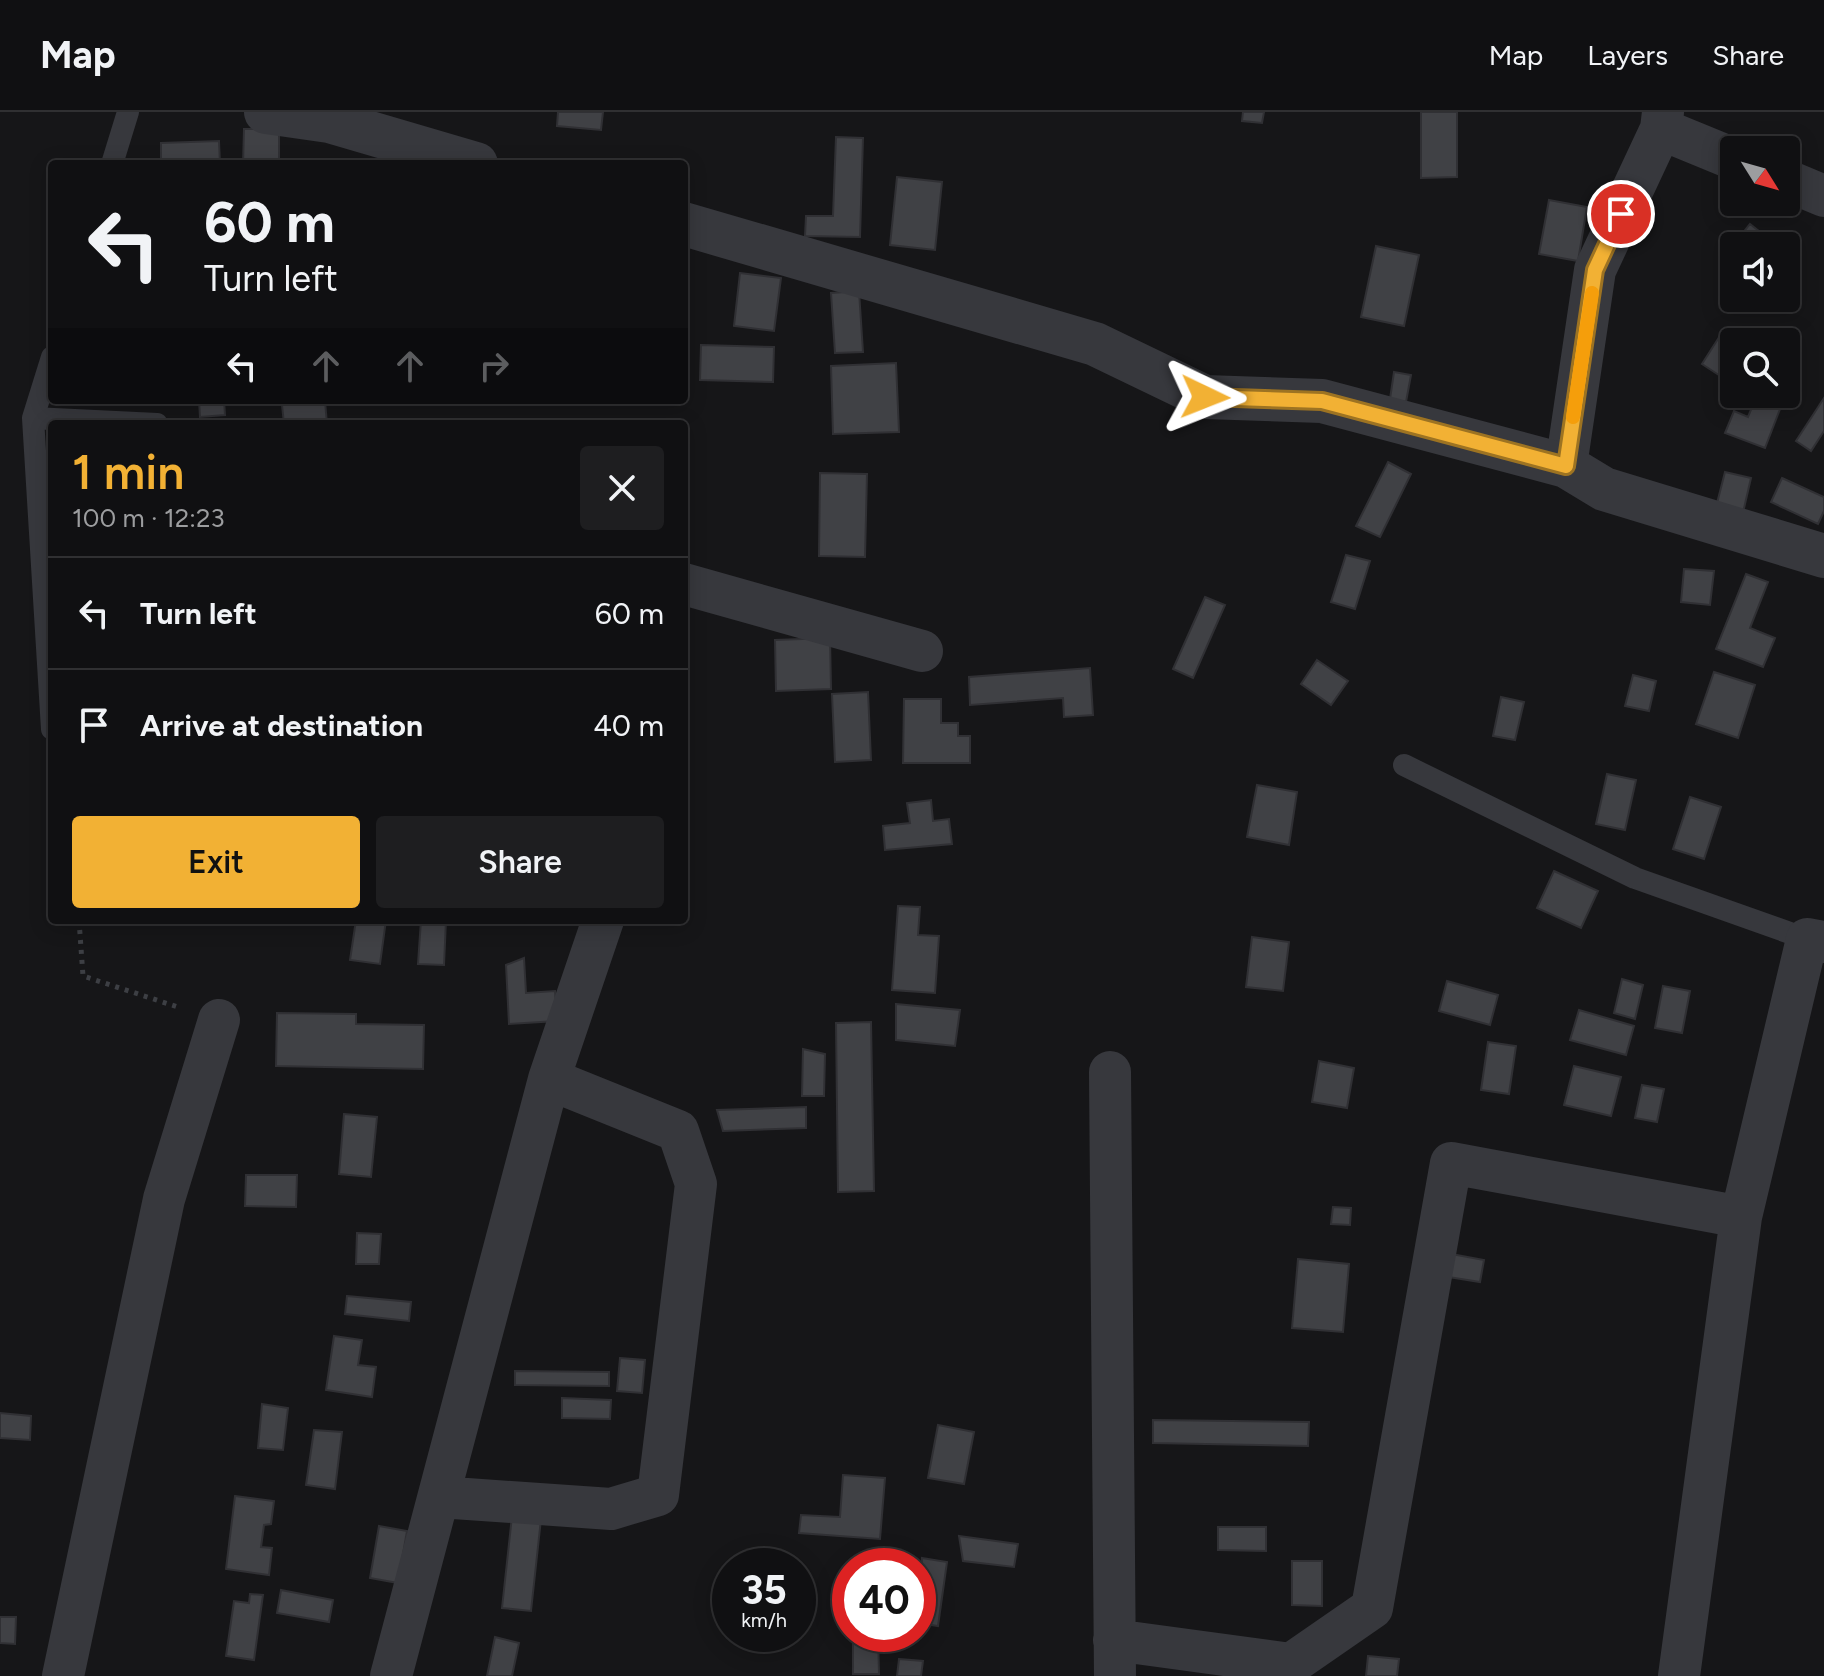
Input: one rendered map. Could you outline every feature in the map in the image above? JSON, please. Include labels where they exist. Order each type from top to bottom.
[{"type":"street","points":[[266,112],[329,121],[462,160]]},
{"type":"street","points":[[1566,466],[1595,270],[1662,121],[1720,152]]},
{"type":"street","points":[[1800,186],[1824,196]]},
{"type":"street","points":[[688,225],[1095,344],[1205,397],[1322,401],[1566,466],[1604,489],[1824,556]]},
{"type":"street","points":[[688,585],[922,651]]},
{"type":"street","points":[[391,1676],[549,1079],[602,924]]},
{"type":"street","points":[[1679,1676],[1741,1217],[1816,940]]},
{"type":"street","points":[[63,1676],[164,1199],[219,1020]]},
{"type":"street","points":[[1110,1072],[1114,1658],[1291,1664],[1372,1608],[1451,1163],[1741,1217]]},
{"type":"street","points":[[439,1497],[611,1509],[658,1495],[696,1184],[678,1131],[549,1079]]},
{"type":"lane","points":[[113,160],[128,112]]},
{"type":"lane","points":[[48,370],[33,418],[48,664]]},
{"type":"lane","points":[[33,418],[74,420]]},
{"type":"lane","points":[[1404,765],[1635,878],[1816,940]]},
{"type":"path","points":[[79,924],[83,976],[219,1020]]},
{"type":"building","points":[[558,112],[603,112],[601,130],[557,126]]},
{"type":"building","points":[[1243,112],[1264,112],[1262,123],[1242,121]]},
{"type":"building","points":[[1421,112],[1457,112],[1457,177],[1421,178]]},
{"type":"building","points":[[244,129],[279,129],[279,160],[243,160]]},
{"type":"building","points":[[836,137],[863,138],[860,237],[805,236],[806,216],[833,216]]},
{"type":"building","points":[[219,141],[220,160],[161,160],[161,143]]},
{"type":"building","points":[[897,177],[942,182],[935,250],[890,245]]},
{"type":"building","points":[[1549,200],[1587,207],[1578,261],[1539,254]]},
{"type":"building","points":[[1750,224],[1760,232],[1744,232]]},
{"type":"building","points":[[1376,246],[1419,255],[1404,326],[1361,317]]},
{"type":"building","points":[[740,273],[781,278],[774,331],[734,326]]},
{"type":"building","points":[[859,291],[863,352],[835,353],[831,293]]},
{"type":"building","points":[[1720,336],[1720,376],[1702,364]]},
{"type":"building","points":[[701,345],[774,347],[773,382],[700,380]]},
{"type":"building","points":[[896,363],[899,432],[833,434],[831,366]]},
{"type":"building","points":[[1394,372],[1411,375],[1406,402],[1390,399]]},
{"type":"building","points":[[1824,398],[1824,431],[1811,451],[1796,441]]},
{"type":"building","points":[[199,404],[224,404],[225,415],[200,417]]},
{"type":"building","points":[[325,404],[327,420],[284,420],[282,405]]},
{"type":"building","points":[[1752,408],[1780,409],[1765,448],[1725,433],[1734,411],[1748,417]]},
{"type":"building","points":[[1388,462],[1411,474],[1380,537],[1356,526]]},
{"type":"building","points":[[1725,472],[1751,478],[1742,517],[1715,511]]},
{"type":"building","points":[[820,473],[867,474],[865,557],[819,556]]},
{"type":"building","points":[[1782,478],[1824,497],[1824,511],[1818,524],[1771,502]]},
{"type":"building","points":[[1346,555],[1370,561],[1355,609],[1331,602]]},
{"type":"building","points":[[1684,569],[1714,571],[1710,605],[1681,602]]},
{"type":"building","points":[[1746,574],[1768,582],[1750,628],[1775,638],[1763,667],[1716,649]]},
{"type":"building","points":[[1205,597],[1225,605],[1193,678],[1173,669]]},
{"type":"building","points":[[830,638],[831,689],[776,691],[775,640]]},
{"type":"building","points":[[1317,660],[1348,681],[1331,705],[1301,684]]},
{"type":"building","points":[[1090,668],[1093,715],[1064,717],[1063,698],[970,705],[969,677]]},
{"type":"building","points":[[1714,672],[1755,685],[1738,738],[1696,724]]},
{"type":"building","points":[[1633,675],[1656,681],[1649,711],[1625,706]]},
{"type":"building","points":[[868,692],[871,760],[835,762],[832,694]]},
{"type":"building","points":[[1501,697],[1524,702],[1515,740],[1493,736]]},
{"type":"building","points":[[904,699],[941,699],[941,723],[958,723],[958,736],[970,736],[970,763],[903,763]]},
{"type":"building","points":[[1607,774],[1636,780],[1625,830],[1596,824]]},
{"type":"building","points":[[1257,785],[1297,792],[1289,845],[1247,837]]},
{"type":"building","points":[[1690,797],[1721,807],[1704,859],[1673,849]]},
{"type":"building","points":[[931,800],[933,821],[949,819],[952,844],[885,850],[883,826],[910,823],[907,803]]},
{"type":"building","points":[[1554,871],[1598,891],[1581,928],[1537,908]]},
{"type":"building","points":[[898,906],[920,907],[918,935],[939,936],[935,993],[892,990]]},
{"type":"building","points":[[355,924],[385,924],[380,964],[350,960]]},
{"type":"building","points":[[421,924],[446,924],[444,965],[418,964]]},
{"type":"building","points":[[1252,937],[1289,942],[1283,991],[1246,987]]},
{"type":"building","points":[[524,958],[526,993],[555,991],[557,1021],[509,1024],[506,965]]},
{"type":"building","points":[[1622,979],[1643,985],[1635,1019],[1614,1013]]},
{"type":"building","points":[[1447,981],[1498,995],[1490,1025],[1439,1011]]},
{"type":"building","points":[[1663,986],[1690,991],[1682,1033],[1655,1028]]},
{"type":"building","points":[[896,1004],[960,1010],[955,1046],[896,1040]]},
{"type":"building","points":[[1579,1010],[1634,1026],[1626,1055],[1570,1040]]},
{"type":"building","points":[[277,1013],[356,1014],[356,1024],[424,1025],[423,1069],[276,1066]]},
{"type":"building","points":[[871,1022],[874,1191],[838,1192],[836,1023]]},
{"type":"building","points":[[1488,1042],[1516,1046],[1509,1094],[1481,1090]]},
{"type":"building","points":[[803,1049],[825,1054],[824,1096],[802,1096]]},
{"type":"building","points":[[1319,1061],[1354,1068],[1347,1108],[1312,1102]]},
{"type":"building","points":[[1574,1066],[1621,1077],[1611,1116],[1564,1105]]},
{"type":"building","points":[[1642,1085],[1664,1089],[1657,1122],[1635,1118]]},
{"type":"building","points":[[806,1107],[806,1128],[723,1131],[717,1110]]},
{"type":"building","points":[[344,1114],[377,1117],[371,1177],[339,1174]]},
{"type":"building","points":[[246,1175],[297,1175],[296,1207],[245,1206]]},
{"type":"building","points":[[1333,1207],[1351,1208],[1350,1225],[1331,1224]]},
{"type":"building","points":[[357,1233],[381,1234],[379,1264],[356,1264]]},
{"type":"building","points":[[1446,1253],[1484,1260],[1480,1282],[1442,1276]]},
{"type":"building","points":[[1298,1259],[1349,1264],[1343,1332],[1292,1328]]},
{"type":"building","points":[[347,1296],[411,1302],[409,1321],[345,1314]]},
{"type":"building","points":[[334,1336],[362,1340],[358,1365],[376,1367],[372,1397],[326,1390]]},
{"type":"building","points":[[620,1358],[645,1360],[642,1393],[617,1391]]},
{"type":"building","points":[[515,1371],[609,1372],[609,1386],[515,1385]]},
{"type":"building","points":[[562,1398],[611,1400],[610,1419],[562,1418]]},
{"type":"building","points":[[262,1404],[288,1408],[283,1450],[258,1448]]},
{"type":"building","points":[[0,1413],[31,1416],[30,1440],[0,1438]]},
{"type":"building","points":[[1153,1420],[1309,1422],[1308,1446],[1153,1443]]},
{"type":"building","points":[[938,1425],[974,1432],[964,1484],[928,1478]]},
{"type":"building","points":[[314,1430],[342,1432],[335,1489],[306,1485]]},
{"type":"building","points":[[843,1475],[885,1478],[880,1539],[799,1533],[801,1515],[840,1517]]},
{"type":"building","points":[[235,1496],[274,1501],[271,1524],[264,1525],[261,1547],[272,1548],[269,1575],[226,1569]]},
{"type":"building","points":[[512,1516],[541,1519],[531,1611],[502,1608]]},
{"type":"building","points":[[379,1526],[407,1531],[398,1583],[370,1578]]},
{"type":"building","points":[[1218,1527],[1266,1527],[1266,1551],[1218,1550]]},
{"type":"building","points":[[959,1536],[1018,1544],[1014,1567],[963,1561]]},
{"type":"building","points":[[936,1560],[947,1562],[936,1626]]},
{"type":"building","points":[[1292,1561],[1322,1561],[1322,1606],[1292,1605]]},
{"type":"building","points":[[281,1590],[333,1600],[329,1622],[277,1613]]},
{"type":"building","points":[[250,1594],[263,1595],[254,1660],[226,1656],[234,1601],[249,1603]]},
{"type":"building","points":[[0,1617],[16,1617],[15,1644],[0,1643]]},
{"type":"building","points":[[495,1637],[519,1643],[512,1676],[487,1676]]},
{"type":"building","points":[[853,1652],[878,1652],[879,1674],[853,1674]]},
{"type":"building","points":[[1368,1656],[1399,1659],[1397,1676],[1366,1676]]},
{"type":"building","points":[[899,1659],[923,1661],[921,1676],[897,1676]]},
{"type":"slow traffic","points":[[1573,417],[1592,293]]},
{"type":"route","points":[[1205,397],[1322,401],[1566,466],[1595,270],[1621,214]]}]
